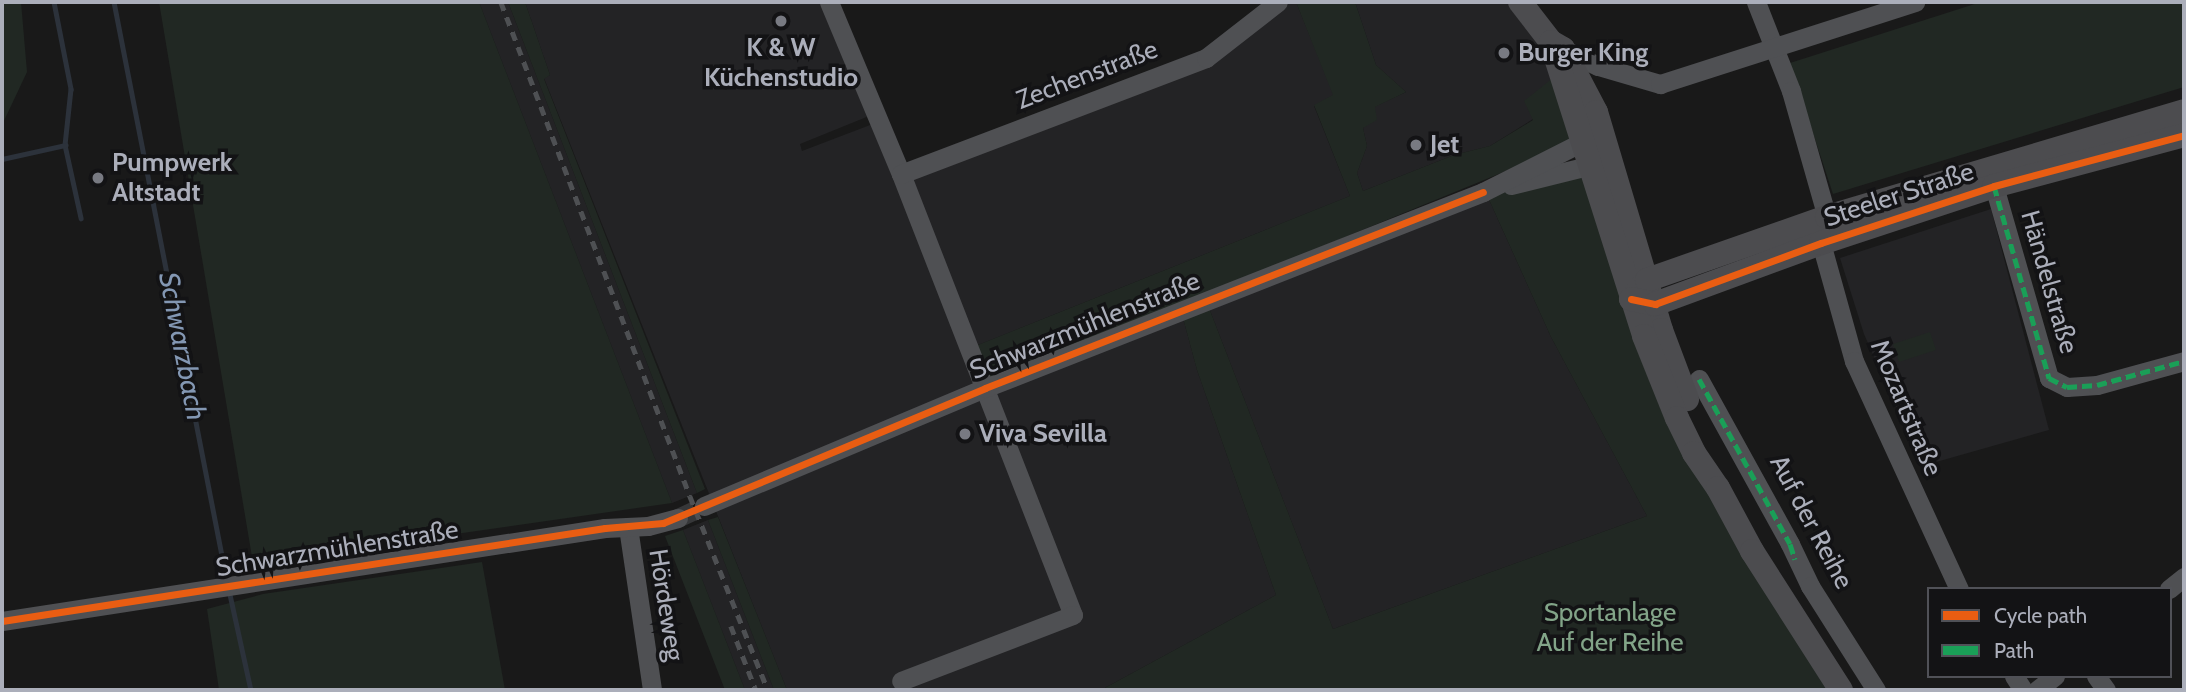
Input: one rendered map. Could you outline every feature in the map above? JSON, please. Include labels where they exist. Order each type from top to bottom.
[{"type":"main road","points":[[1520,2],[1557,45],[1596,112],[1647,280],[1643,302]]},
{"type":"main road","points":[[1557,45],[1585,154],[1643,302],[1677,418],[1694,453],[1718,488],[1752,551],[1841,690]]},
{"type":"main road","name":"Steeler Straße","points":[[1647,280],[1827,217],[2184,111]]},
{"type":"main road","name":"Steeler Straße","points":[[1643,302],[1994,186],[2184,135]]},
{"type":"street","points":[[829,2],[901,174],[985,388]]},
{"type":"street","name":"Zechenstraße","points":[[901,174],[1206,58],[1278,2]]},
{"type":"street","points":[[1756,2],[1772,49],[1791,91],[1827,217]]},
{"type":"street","points":[[1557,45],[1598,66],[1660,84],[1772,49],[1870,9],[1915,2]]},
{"type":"street","name":"Schwarzmühlenstraße","points":[[705,506],[985,388],[1483,192],[1585,154],[1608,149]]},
{"type":"street","name":"Händelstraße","points":[[1994,186],[2049,378],[2067,387],[2096,385],[2184,361]]},
{"type":"street","name":"Mozartstraße","points":[[1821,243],[1854,361],[1958,587]]},
{"type":"street","name":"Auf der Reihe","points":[[1699,379],[1790,544],[1810,586],[1876,690]]},
{"type":"street","name":"Schwarzmühlenstraße","points":[[901,681],[1073,615],[985,388]]},
{"type":"street","name":"Schwarzmühlenstraße","points":[[2,621],[678,518]]},
{"type":"street","name":"Hördeweg","points":[[628,527],[652,690]]},
{"type":"street","points":[[2037,690],[2052,678]]},
{"type":"shaded area","points":[[479,2],[508,2],[697,493],[672,503]]},
{"type":"shaded area","points":[[525,2],[827,2],[874,114],[800,144],[802,151],[878,122],[980,382],[1183,318],[1197,370],[1276,595],[1101,690],[787,690],[544,78],[550,75]]},
{"type":"shaded area","points":[[1283,2],[1296,2],[1334,95],[1314,106],[1350,196],[973,347],[905,175],[1208,59]]},
{"type":"shaded area","points":[[1355,2],[1516,2],[1558,74],[1533,119],[1490,146],[1454,155],[1363,191],[1357,173],[1367,146],[1363,128],[1374,107],[1406,92],[1376,65]]},
{"type":"shaded area","points":[[1486,193],[1551,337],[1647,516],[1333,629],[1209,308]]},
{"type":"shaded area","points":[[1991,209],[2049,430],[1922,466],[1864,334],[1840,258]]},
{"type":"shaded area","points":[[708,520],[774,690],[745,690],[683,530]]},
{"type":"green space","points":[[2,2],[21,2],[27,72],[2,125]]},
{"type":"green space","points":[[159,2],[479,2],[672,503],[253,563]]},
{"type":"green space","points":[[508,2],[525,2],[550,75],[544,79],[705,489],[697,493]]},
{"type":"green space","points":[[1296,2],[1355,2],[1376,65],[1406,92],[1375,107],[1377,120],[1363,128],[1367,146],[1357,173],[1363,191],[1454,155],[1490,146],[1533,120],[1524,101],[1558,74],[1579,141],[987,384],[973,347],[1350,196],[1314,105],[1333,95]]},
{"type":"green space","points":[[1981,2],[2184,2],[2184,87],[1833,194],[1790,63]]},
{"type":"green space","name":"Sportanlage Auf der Reihe","points":[[1587,168],[1642,337],[1836,690],[1101,690],[1276,595],[1197,370],[1183,318],[1209,308],[1333,629],[1647,516],[1551,337],[1486,193]]},
{"type":"green space","points":[[1930,332],[1936,350],[1899,362],[1893,344]]},
{"type":"green space","points":[[718,517],[787,690],[774,690],[708,520]]},
{"type":"green space","points":[[683,530],[745,690],[725,690],[665,536]]},
{"type":"green space","points":[[482,562],[505,690],[219,690],[207,609],[263,594]]},
{"type":"waterway","points":[[54,2],[71,89],[65,145],[81,218]]},
{"type":"waterway","name":"Schwarzbach","points":[[114,2],[227,581]]},
{"type":"waterway","points":[[2,159],[65,145]]},
{"type":"waterway","name":"Schwarzbach","points":[[229,590],[251,690]]},
{"type":"tunnel","points":[[678,518],[704,506]]},
{"type":"railway","points":[[501,2],[690,496],[768,690]]},
{"type":"railway","points":[[731,626],[756,690]]},
{"type":"marked path","points":[[1994,186],[2049,378],[2067,387],[2097,385],[2184,361]]},
{"type":"marked path","points":[[1699,379],[1790,544],[1795,559]]},
{"type":"cycle path","points":[[1631,299],[1655,304],[1821,243],[1994,186],[2184,135]]},
{"type":"cycle path","points":[[2,621],[605,528],[663,523],[985,388],[1483,192]]},
{"type":"place","name":"K & W Küchenstudio","points":[[781,21]]},
{"type":"place","name":"Burger King","points":[[1504,53]]},
{"type":"place","name":"Jet","points":[[1416,145]]},
{"type":"place","name":"Pumpwerk Altstadt","points":[[98,178]]},
{"type":"place","name":"Viva Sevilla","points":[[965,434]]}]
